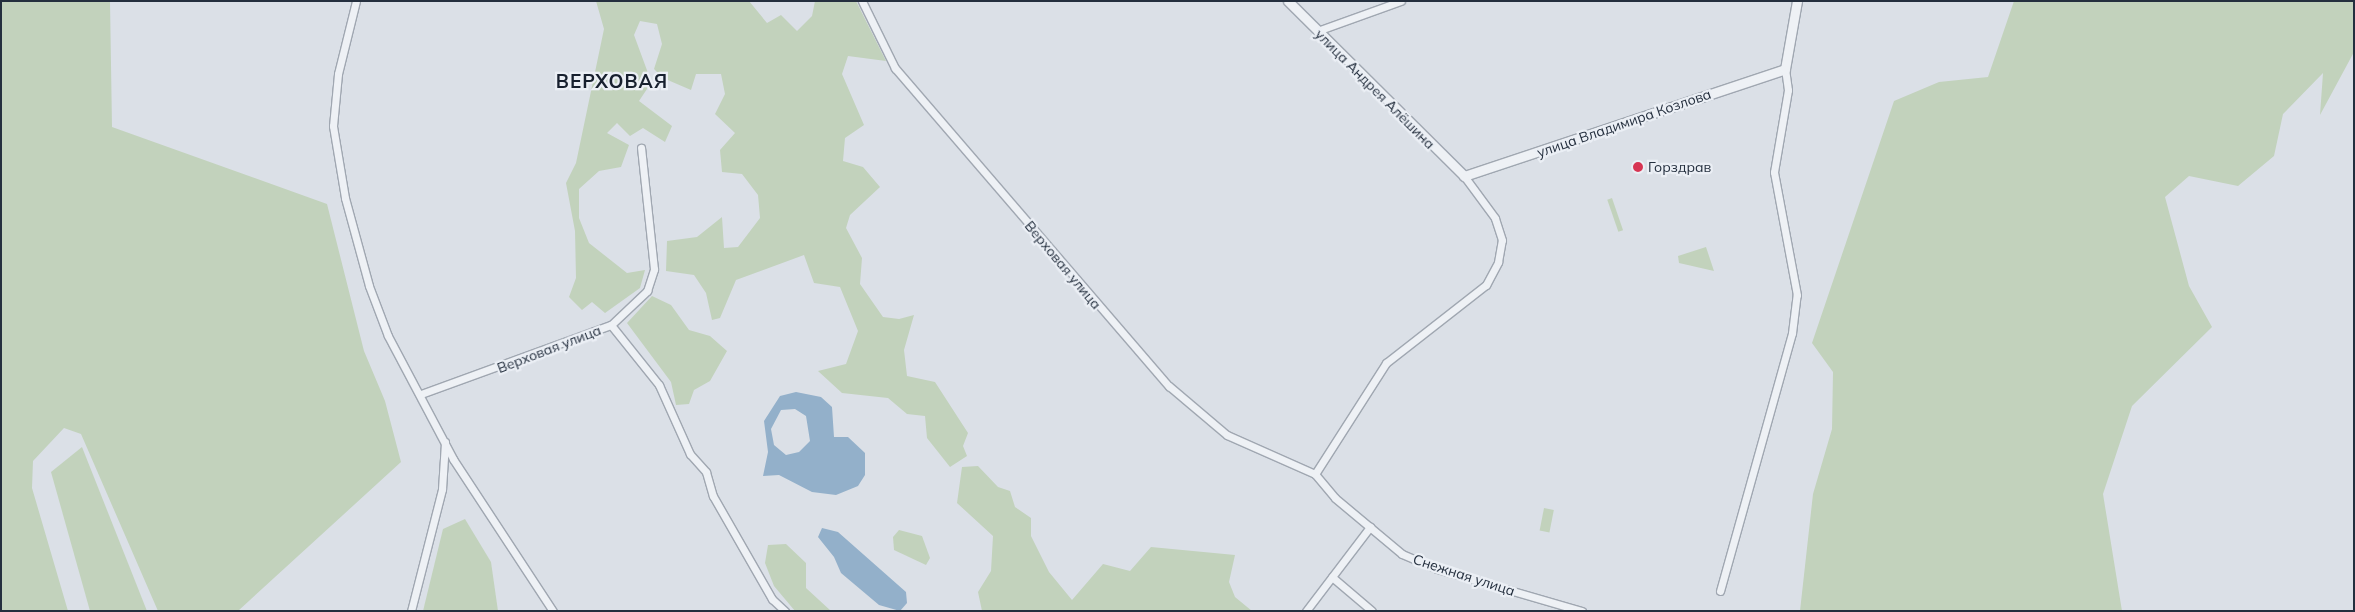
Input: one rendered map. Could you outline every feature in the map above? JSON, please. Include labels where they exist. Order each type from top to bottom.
[{"type":"street","points":[[356,1],[338,74],[333,126],[337,161],[369,286],[388,336],[445,441],[552,611]]},
{"type":"street","name":"Верховая улица","points":[[862,1],[895,68],[1169,386],[1227,435],[1315,474]]},
{"type":"street","name":"улица Андрея Алёшина","points":[[1288,1],[1464,176]]},
{"type":"street","points":[[1317,31],[1401,1]]},
{"type":"street","points":[[1720,591],[1792,333],[1797,295],[1774,172],[1788,90],[1785,69],[1797,1]]},
{"type":"street","name":"улица Владимира Козлова","points":[[1464,176],[1785,69]]},
{"type":"street","points":[[612,325],[647,291],[654,269],[641,148]]},
{"type":"street","points":[[1315,474],[1386,363],[1486,285],[1498,262],[1502,240],[1495,218],[1464,176]]},
{"type":"street","name":"Верховая улица","points":[[421,394],[612,325],[659,385],[690,454],[706,472],[713,496],[772,599],[785,611]]},
{"type":"street","points":[[412,611],[442,489],[445,441]]},
{"type":"street","name":"Снежная улица","points":[[1315,474],[1370,527],[1402,554],[1437,569],[1582,611]]},
{"type":"street","points":[[1306,611],[1370,527]]},
{"type":"street","points":[[1332,577],[1372,611]]},
{"type":"green space","points":[[1,1],[110,1],[112,127],[327,204],[364,351],[385,401],[401,462],[238,611],[158,611],[81,434],[64,428],[33,461],[32,488],[68,611],[1,611]]},
{"type":"green space","points":[[596,1],[749,1],[767,23],[781,15],[797,31],[812,16],[815,1],[856,1],[886,61],[848,56],[842,74],[864,125],[845,138],[843,161],[863,167],[880,187],[850,215],[846,228],[862,258],[860,284],[883,317],[899,319],[914,315],[904,350],[907,376],[935,382],[968,433],[963,446],[967,456],[950,467],[927,438],[925,416],[907,414],[888,398],[842,393],[818,371],[846,364],[858,331],[840,287],[814,283],[804,255],[736,280],[720,318],[712,320],[706,293],[694,275],[666,271],[667,241],[697,237],[722,217],[724,248],[738,247],[760,218],[758,195],[742,174],[722,172],[720,150],[735,133],[715,114],[725,94],[721,74],[696,74],[691,90],[663,78],[654,69],[662,44],[657,24],[640,21],[634,35],[648,73],[647,89],[639,101],[672,126],[665,142],[643,128],[630,136],[617,123],[607,133],[629,145],[621,167],[599,171],[579,189],[579,218],[589,243],[627,273],[645,270],[640,288],[605,313],[592,302],[582,310],[569,297],[576,278],[575,231],[566,183],[576,163],[604,29]]},
{"type":"green space","points":[[2014,1],[2354,1],[2354,52],[2320,115],[2323,73],[2283,114],[2274,156],[2238,186],[2189,176],[2165,197],[2189,286],[2212,327],[2132,406],[2103,494],[2122,611],[1800,611],[1813,494],[1832,429],[1833,372],[1812,343],[1894,101],[1939,82],[1988,77]]},
{"type":"green space","points":[[1612,198],[1623,230],[1618,232],[1607,200]]},
{"type":"green space","points":[[1706,247],[1714,271],[1679,263],[1678,256]]},
{"type":"green space","points":[[652,296],[671,305],[689,330],[710,336],[727,351],[710,381],[694,390],[689,404],[676,405],[671,382],[627,323]]},
{"type":"green space","points":[[82,447],[147,611],[90,611],[51,472]]},
{"type":"green space","points":[[978,466],[998,487],[1010,491],[1015,507],[1031,518],[1031,536],[1049,572],[1072,600],[1103,564],[1130,571],[1151,547],[1235,555],[1229,582],[1235,597],[1252,611],[982,611],[978,592],[991,571],[993,536],[957,503],[962,467]]},
{"type":"green space","points":[[1544,508],[1554,510],[1549,532],[1540,531]]},
{"type":"green space","points":[[465,519],[491,562],[498,611],[423,611],[443,529]]},
{"type":"green space","points":[[899,530],[922,536],[930,558],[926,565],[894,550],[893,537]]},
{"type":"green space","points":[[786,544],[806,563],[806,588],[831,611],[795,611],[774,586],[765,563],[768,545]]},
{"type":"water","points":[[796,392],[821,397],[832,407],[834,437],[848,437],[865,453],[865,475],[858,486],[836,495],[812,492],[779,475],[763,476],[768,452],[764,421],[780,396]],"holes":[[[795,409],[806,416],[810,441],[799,452],[786,455],[774,445],[771,429],[781,410]]]},
{"type":"water","points":[[822,528],[838,532],[906,592],[907,603],[900,611],[879,605],[841,573],[834,557],[818,537]]},
{"type":"place","name":"Горздрав","points":[[1638,167]]},
{"type":"district","name":"ВЕРХОВАЯ","points":[[612,82]]}]
